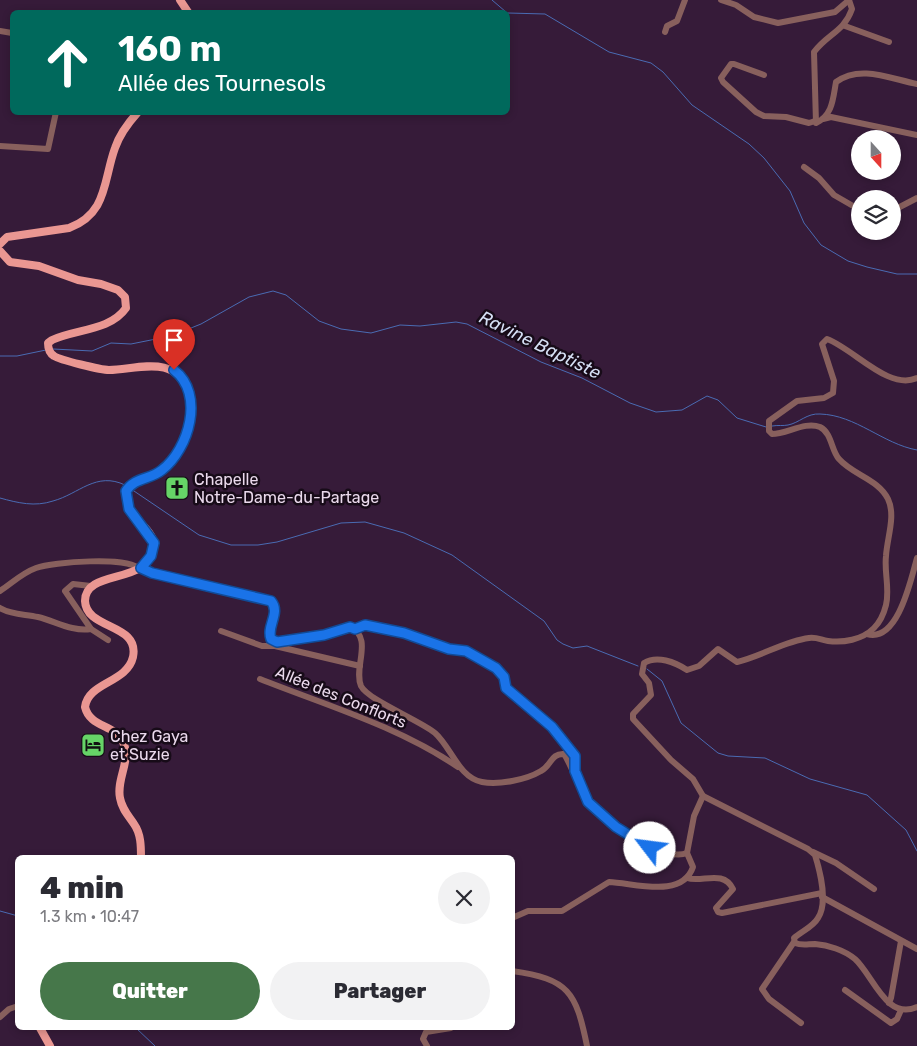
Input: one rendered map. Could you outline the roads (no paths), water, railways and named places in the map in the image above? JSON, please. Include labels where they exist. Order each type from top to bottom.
[{"type":"main road","points":[[0,244],[7,237],[69,228],[87,219],[101,201],[115,146],[136,115]]},
{"type":"main road","points":[[0,251],[10,262],[39,266],[64,276],[107,286],[118,290],[126,297],[126,308],[113,319],[83,332],[52,340],[48,343],[48,348],[54,357],[102,369],[163,367],[174,370],[185,382],[190,396],[191,413],[185,438],[169,464],[161,471],[135,481],[126,491],[129,509],[154,543],[151,556],[140,569],[91,586],[85,600],[90,613],[127,635],[132,644],[133,654],[129,666],[121,675],[91,694],[85,707],[92,720],[117,734],[124,742],[126,757],[119,797],[125,812],[139,834],[141,855]]},
{"type":"main road","points":[[41,1030],[50,1046]]},
{"type":"street","points":[[665,32],[667,26],[678,21],[685,0]]},
{"type":"street","points":[[721,0],[736,5],[754,17],[778,23],[835,12],[849,0],[852,9],[845,26],[820,43],[814,52],[817,108],[815,121]]},
{"type":"street","points":[[845,26],[889,42]]},
{"type":"street","points":[[764,75],[731,64],[722,78],[723,82],[756,112],[764,116],[786,117],[808,123],[818,122],[831,117],[917,135]]},
{"type":"street","points":[[823,119],[834,100],[836,82],[844,76],[866,73],[917,84]]},
{"type":"street","points":[[0,146],[48,149],[55,115]]},
{"type":"street","points":[[804,167],[819,178],[834,195],[851,205]]},
{"type":"street","points":[[901,206],[917,198]]},
{"type":"street","points":[[867,634],[879,622],[886,604],[886,556],[891,519],[888,500],[876,485],[844,465],[837,457],[827,433],[822,428],[808,426],[772,434],[769,432],[769,421],[797,401],[824,398],[833,393],[834,381],[822,344],[826,339],[844,346],[895,380],[910,381],[917,378]]},
{"type":"street","points":[[874,889],[836,863],[702,796],[693,779],[671,760],[633,719],[632,714],[651,695],[649,683],[642,674],[644,663],[656,660],[680,666],[686,670],[694,669],[718,649],[737,662],[797,640],[820,638],[826,641],[838,642],[867,634],[877,635],[884,631],[903,606],[917,558]]},
{"type":"street","points":[[0,591],[24,574],[50,564],[132,563],[140,569],[152,573],[271,601],[276,610],[269,635],[271,639],[277,642],[324,635],[350,627],[359,633],[362,645],[359,678],[365,691],[433,732],[464,771],[480,782],[494,783],[540,772],[558,754],[564,754],[575,771],[588,802],[616,827],[650,848],[681,854],[687,853]]},
{"type":"street","points":[[91,586],[73,584],[65,591],[91,629],[108,640]]},
{"type":"street","points":[[0,608],[11,613],[38,617],[67,627],[91,629]]},
{"type":"street","points":[[355,629],[365,625],[404,633],[449,649],[466,651],[496,668],[504,677],[506,688],[552,727],[566,744],[575,756],[575,771]]},
{"type":"street","points":[[221,631],[262,646],[275,646],[360,666]]},
{"type":"street","name":"Allée des Conflorts","points":[[260,679],[380,724],[444,756],[464,771]]},
{"type":"street","points":[[515,917],[528,911],[562,911],[609,882],[641,886],[670,886],[687,878],[694,867],[687,853],[694,816],[702,796]]},
{"type":"street","points":[[801,1023],[769,999],[762,990],[794,942],[796,936],[818,918],[822,895],[817,860],[812,852]]},
{"type":"street","points":[[687,878],[700,880],[713,876],[730,884],[733,889],[716,908],[718,912],[722,913],[822,895],[917,949]]},
{"type":"street","points":[[889,1002],[901,941]]},
{"type":"street","points":[[794,942],[800,945],[824,946],[848,954],[860,965],[889,1002],[901,1010],[917,1007]]},
{"type":"street","points":[[515,971],[550,979],[566,988],[578,1008],[587,1046]]},
{"type":"street","points":[[845,990],[891,1022],[897,1019],[901,1010]]},
{"type":"street","points":[[0,1017],[9,1009],[15,1007]]},
{"type":"street","points":[[427,1046],[423,1039],[426,1032],[438,1030]]},
{"type":"waterway","points":[[492,0],[504,10]]},
{"type":"waterway","points":[[510,13],[545,14],[609,52],[651,63],[663,72],[692,105],[749,144],[764,158],[790,191],[804,223],[821,245],[848,261],[867,267],[897,274],[917,274]]},
{"type":"waterway","name":"Ravine Baptiste","points":[[53,349],[92,351],[111,343],[131,344],[171,336],[201,324],[249,297],[273,291],[286,295],[319,321],[341,329],[371,333],[400,325],[420,326],[456,322],[467,324],[541,362],[582,378],[630,403],[656,412],[682,410],[707,396],[718,400],[737,418],[766,427]]},
{"type":"waterway","name":"Ravine Baptiste","points":[[0,356],[17,356],[46,350]]},
{"type":"waterway","name":"Ravine Baptiste","points":[[772,426],[792,424],[815,414],[833,416],[846,419],[893,442],[917,450]]},
{"type":"waterway","points":[[0,498],[20,503],[40,504],[62,498],[96,482],[115,481],[125,485]]},
{"type":"waterway","points":[[131,489],[199,535],[231,545],[258,545],[277,542],[341,523],[365,522],[404,533],[452,555],[544,621],[557,640],[563,644],[573,648],[587,646],[638,666]]},
{"type":"waterway","points":[[647,669],[662,681],[681,723],[718,753],[728,756],[765,758],[810,779],[867,795],[906,830],[917,851]]},
{"type":"waterway","points":[[0,911],[15,915]]},
{"type":"waterway","points":[[138,1030],[155,1046]]},
{"type":"place","name":"Chapelle Notre-Dame-du-Partage","points":[[177,488]]},
{"type":"place","name":"Chez Gaya et Suzie","points":[[93,745]]}]
